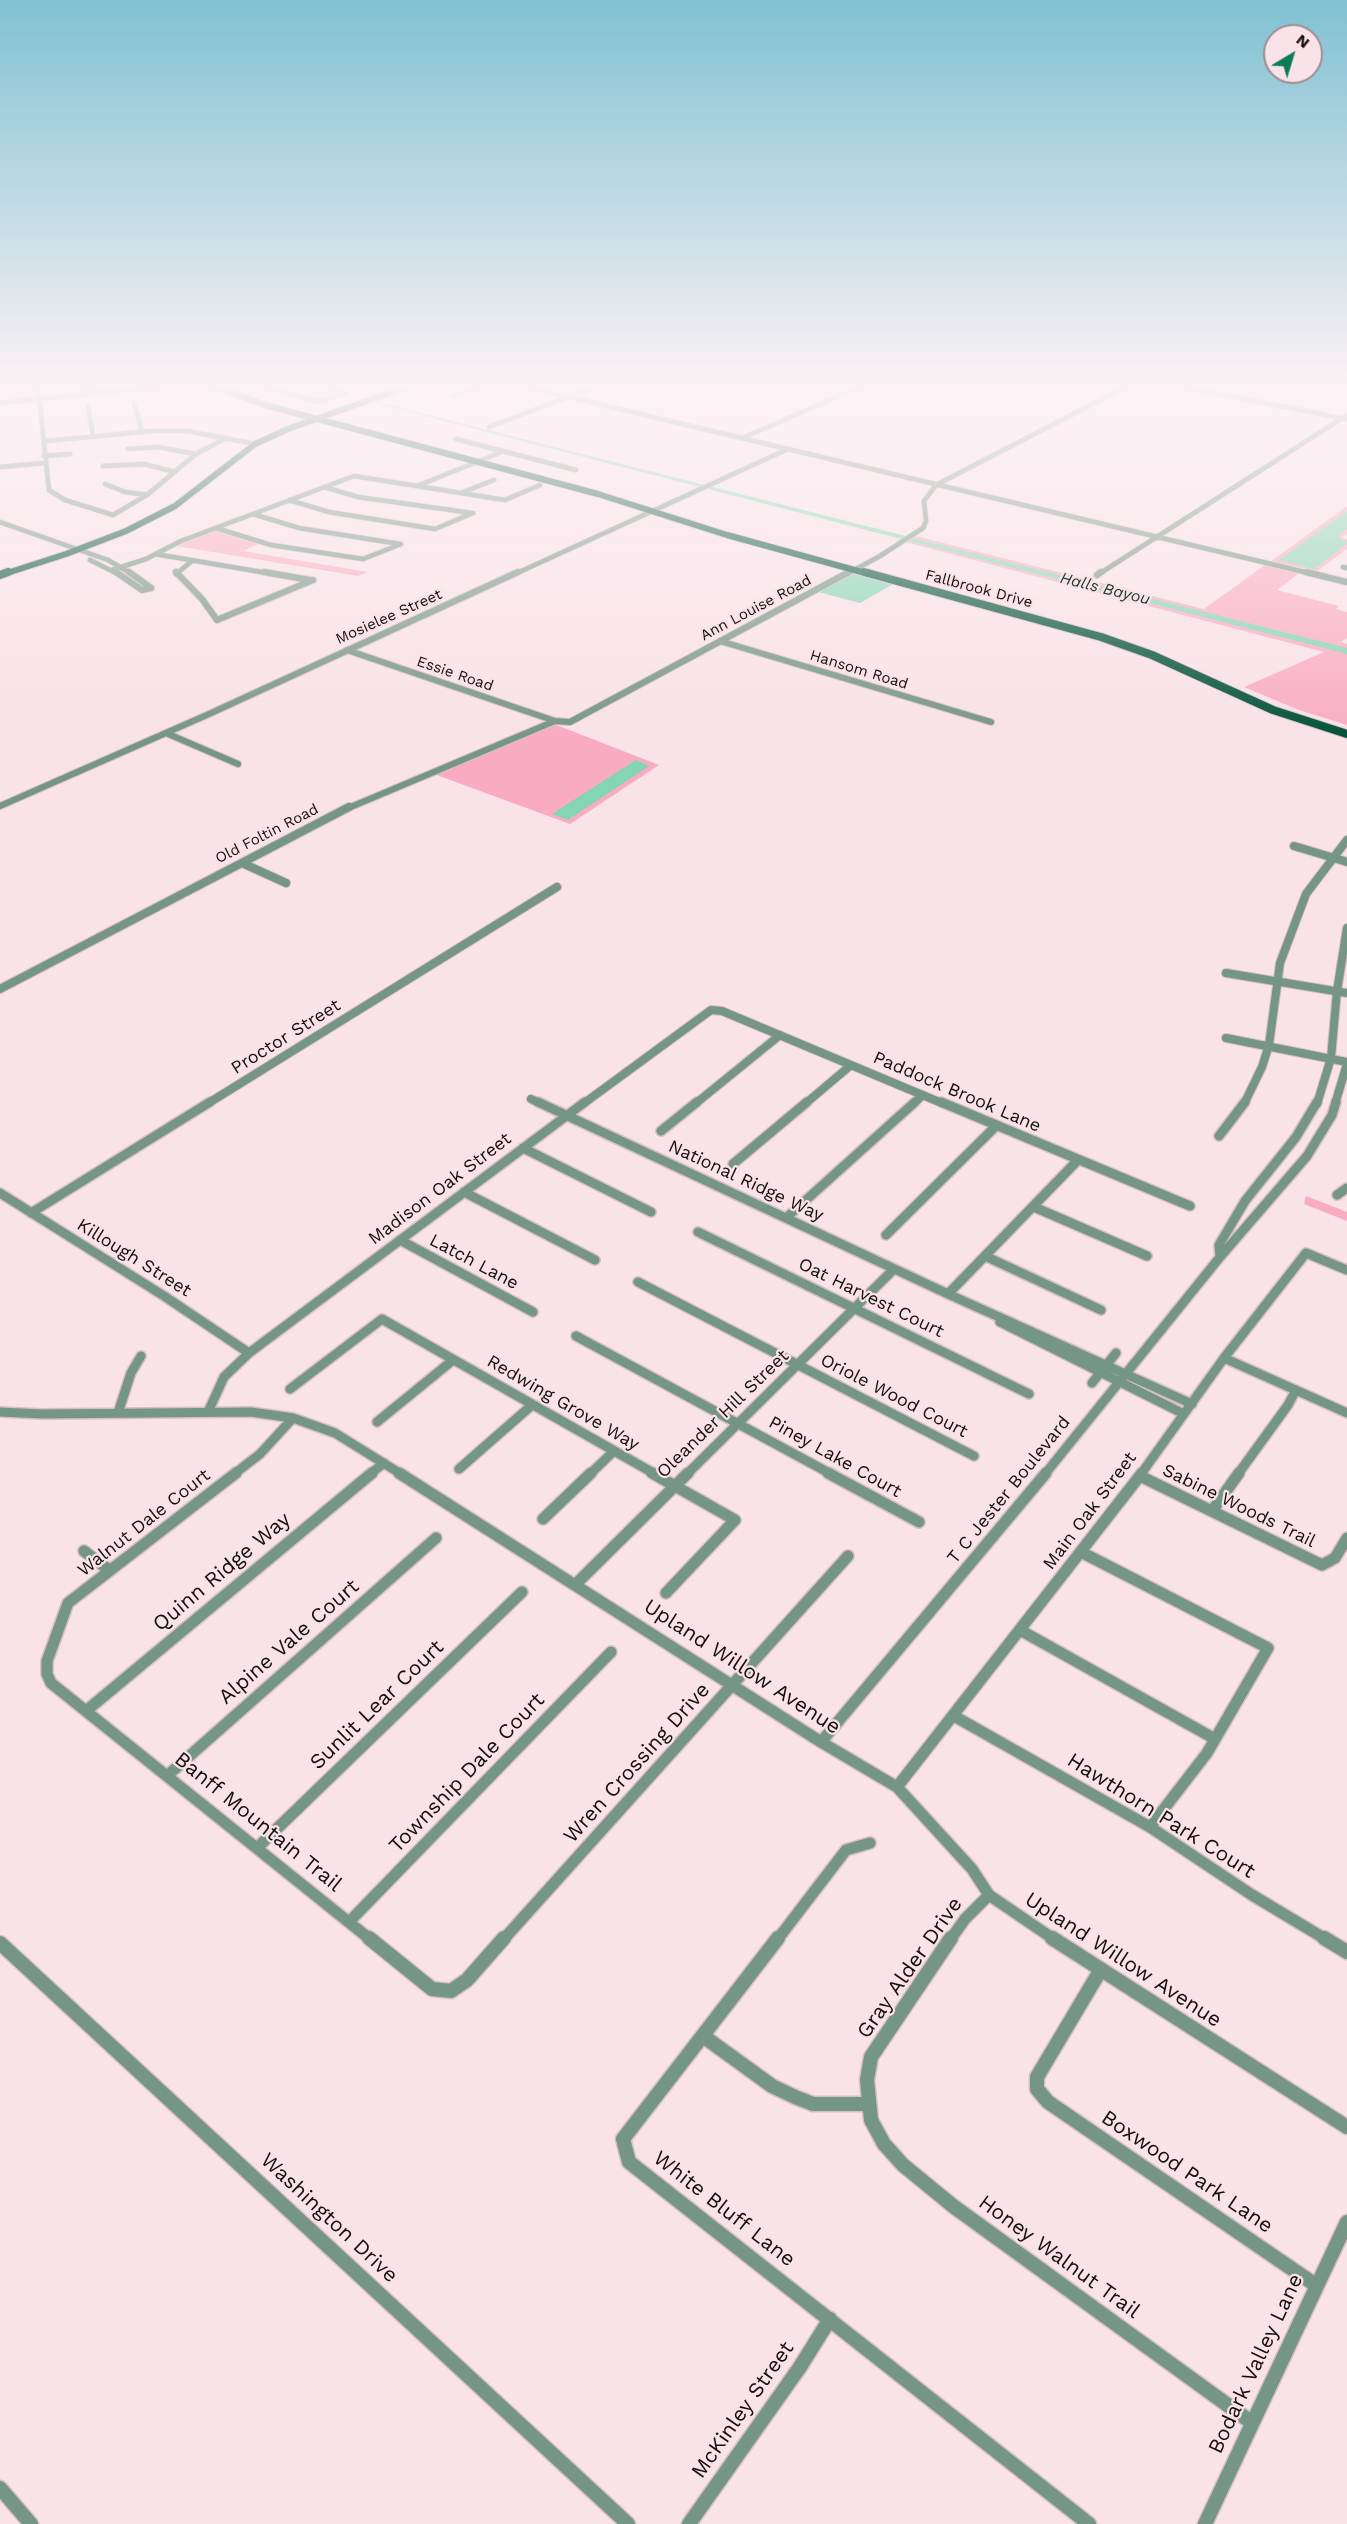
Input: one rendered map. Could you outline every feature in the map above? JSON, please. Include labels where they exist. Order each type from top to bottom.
[{"type":"main road","points":[[72,550],[150,514],[166,504]]},
{"type":"main road","points":[[5,571],[72,550],[159,516],[178,504]]},
{"type":"main road","name":"Fallbrook Drive","points":[[635,504],[655,509],[696,526],[1020,611],[1161,652],[1264,699],[1347,728]]},
{"type":"main road","points":[[150,514],[159,516]]},
{"type":"main road","name":"Fallbrook Drive","points":[[1105,635],[1273,710],[1347,735]]},
{"type":"street","points":[[80,504],[113,515],[132,504]]},
{"type":"street","points":[[112,570],[279,504]]},
{"type":"street","points":[[302,504],[329,512],[435,529],[472,513],[406,504]]},
{"type":"street","name":"Mosielee Street","points":[[0,806],[166,733],[668,504]]},
{"type":"street","name":"Ann Louise Road","points":[[555,721],[570,722],[915,535],[926,523],[924,504]]},
{"type":"street","points":[[1015,504],[1347,582]]},
{"type":"street","points":[[1097,575],[1209,504]]},
{"type":"street","points":[[216,528],[271,545],[363,559],[401,544],[299,528],[253,514]]},
{"type":"street","points":[[0,522],[72,550],[112,570],[142,590],[151,588],[122,567],[72,550],[0,528]]},
{"type":"street","points":[[11,531],[18,528]]},
{"type":"street","points":[[155,554],[313,580],[218,620],[202,599],[175,573],[192,561]]},
{"type":"street","name":"Hansom Road","points":[[720,641],[991,722]]},
{"type":"street","name":"Essie Road","points":[[348,650],[555,721]]},
{"type":"street","name":"Old Foltin Road","points":[[0,989],[346,808],[555,721]]},
{"type":"street","points":[[166,733],[238,764]]},
{"type":"street","points":[[1219,1136],[1242,1108],[1253,1089],[1269,1046],[1282,955],[1306,894],[1331,858],[1347,840]]},
{"type":"street","points":[[1294,846],[1347,862]]},
{"type":"street","points":[[242,863],[286,883]]},
{"type":"street","name":"Proctor Street","points":[[32,1213],[557,887]]},
{"type":"street","name":"T C Jester Boulevard","points":[[1220,1257],[1219,1245],[1257,1185],[1296,1137],[1316,1106],[1331,1058],[1337,992],[1347,928]]},
{"type":"street","points":[[1226,973],[1347,993]]},
{"type":"street","name":"Paddock Brook Lane","points":[[711,1010],[722,1011],[1190,1206]]},
{"type":"street","name":"Madison Oak Street","points":[[208,1412],[224,1377],[249,1353],[711,1010]]},
{"type":"street","points":[[661,1131],[780,1035]]},
{"type":"street","points":[[1226,1038],[1347,1063]]},
{"type":"street","name":"T C Jester Boulevard","points":[[821,1742],[997,1533],[1220,1257],[1307,1156],[1332,1115],[1347,1063]]},
{"type":"street","points":[[733,1164],[850,1065]]},
{"type":"street","points":[[786,1218],[922,1095]]},
{"type":"street","name":"National Ridge Way","points":[[531,1099],[948,1294],[1122,1378],[1184,1414]]},
{"type":"street","points":[[886,1235],[996,1126]]},
{"type":"street","points":[[523,1148],[651,1212]]},
{"type":"street","points":[[948,1294],[1078,1160]]},
{"type":"street","points":[[1257,1185],[1276,1193]]},
{"type":"street","points":[[1337,1195],[1347,1188]]},
{"type":"street","points":[[464,1192],[595,1260]]},
{"type":"street","name":"Killough Street","points":[[0,1193],[249,1353]]},
{"type":"street","points":[[1034,1207],[1147,1256]]},
{"type":"street","name":"Oat Harvest Court","points":[[698,1232],[1029,1394]]},
{"type":"street","name":"Latch Lane","points":[[400,1240],[533,1312]]},
{"type":"street","name":"Main Oak Street","points":[[897,1787],[1140,1476],[1224,1358],[1306,1253],[1347,1270]]},
{"type":"street","points":[[985,1256],[1101,1310]]},
{"type":"street","name":"Oleander Hill Street","points":[[576,1584],[894,1269]]},
{"type":"street","name":"Oriole Wood Court","points":[[638,1282],[974,1456]]},
{"type":"street","name":"Redwing Grove Way","points":[[290,1389],[382,1319],[735,1520],[666,1593]]},
{"type":"street","name":"Piney Lake Court","points":[[576,1336],[919,1522]]},
{"type":"street","points":[[1092,1383],[1116,1353]]},
{"type":"street","points":[[118,1413],[131,1373],[141,1356]]},
{"type":"street","points":[[1224,1358],[1347,1413]]},
{"type":"street","points":[[377,1422],[453,1360]]},
{"type":"street","name":"National Ridge Way","points":[[1122,1378],[1192,1404]]},
{"type":"street","points":[[1212,1510],[1288,1405],[1296,1390]]},
{"type":"street","points":[[459,1469],[532,1405]]},
{"type":"street","name":"Upland Willow Avenue","points":[[0,1412],[42,1414],[251,1412],[293,1418],[335,1433],[576,1584],[821,1742],[897,1787],[972,1869],[989,1895],[1100,1971],[1347,2127]]},
{"type":"street","name":"Upland Willow Avenue","points":[[0,1418],[42,1414]]},
{"type":"street","name":"Walnut Dale Court","points":[[47,1674],[47,1661],[68,1603],[260,1454],[293,1418]]},
{"type":"street","points":[[543,1519],[614,1451]]},
{"type":"street","name":"Quinn Ridge Way","points":[[86,1711],[384,1463]]},
{"type":"street","name":"Sabine Woods Trail","points":[[1140,1476],[1322,1565],[1335,1558],[1347,1538]]},
{"type":"street","name":"Alpine Vale Court","points":[[168,1775],[436,1538]]},
{"type":"street","points":[[84,1551],[109,1570]]},
{"type":"street","points":[[1081,1552],[1268,1648],[1207,1753],[1150,1827]]},
{"type":"street","name":"Wren Crossing Drive","points":[[451,1991],[467,1980],[848,1556]]},
{"type":"street","name":"Sunlit Lear Court","points":[[258,1847],[522,1592]]},
{"type":"street","points":[[1020,1630],[1215,1739]]},
{"type":"street","name":"Township Dale Court","points":[[350,1921],[611,1652]]},
{"type":"street","name":"Banff Mountain Trail","points":[[47,1674],[51,1683],[432,1989],[451,1991]]},
{"type":"street","name":"Hawthorn Park Court","points":[[954,1716],[1150,1827],[1252,1895],[1347,1952]]},
{"type":"street","name":"White Bluff Lane","points":[[870,1843],[846,1850],[623,2139],[629,2162],[1089,2524]]},
{"type":"street","name":"Gray Alder Drive","points":[[868,2104],[867,2080],[871,2057],[964,1919],[989,1895]]},
{"type":"street","name":"Washington Drive","points":[[0,1943],[628,2524]]},
{"type":"street","name":"Boxwood Park Lane","points":[[1100,1971],[1037,2077],[1037,2089],[1048,2102],[1317,2286]]},
{"type":"street","points":[[703,2036],[772,2086],[795,2097],[813,2104],[868,2104]]},
{"type":"street","name":"Honey Walnut Trail","points":[[868,2104],[870,2120],[884,2144],[919,2179],[1251,2422]]},
{"type":"street","name":"Bodark Valley Lane","points":[[1204,2524],[1347,2222]]},
{"type":"street","name":"McKinley Street","points":[[690,2524],[800,2367],[830,2319]]},
{"type":"street","points":[[0,2488],[31,2524]]},
{"type":"shaded area","points":[[1347,506],[1347,534],[1342,538],[1347,539],[1347,549],[1317,571],[1270,562]]},
{"type":"shaded area","points":[[1347,511],[1347,529],[1337,537],[1347,541],[1347,544],[1314,569],[1279,560]]},
{"type":"shaded area","points":[[212,530],[261,543],[243,551],[368,572],[358,576],[176,546]]},
{"type":"shaded area","points":[[916,536],[1204,609],[1265,565],[1299,573],[1277,590],[1339,606],[1336,609],[1347,612],[1347,638],[1341,642],[1347,644],[1347,725],[1299,710],[1244,687],[1324,652],[905,542]]},
{"type":"shaded area","points":[[854,572],[895,583],[860,603],[818,592]]},
{"type":"shaded area","points":[[554,724],[659,765],[570,824],[434,774]]},
{"type":"shaded area","points":[[636,760],[649,766],[568,820],[552,814]]},
{"type":"shaded area","points":[[1306,1196],[1347,1212],[1347,1221],[1304,1204]]},
{"type":"waterway","name":"Halls Bayou","points":[[773,504],[1347,651]]}]
